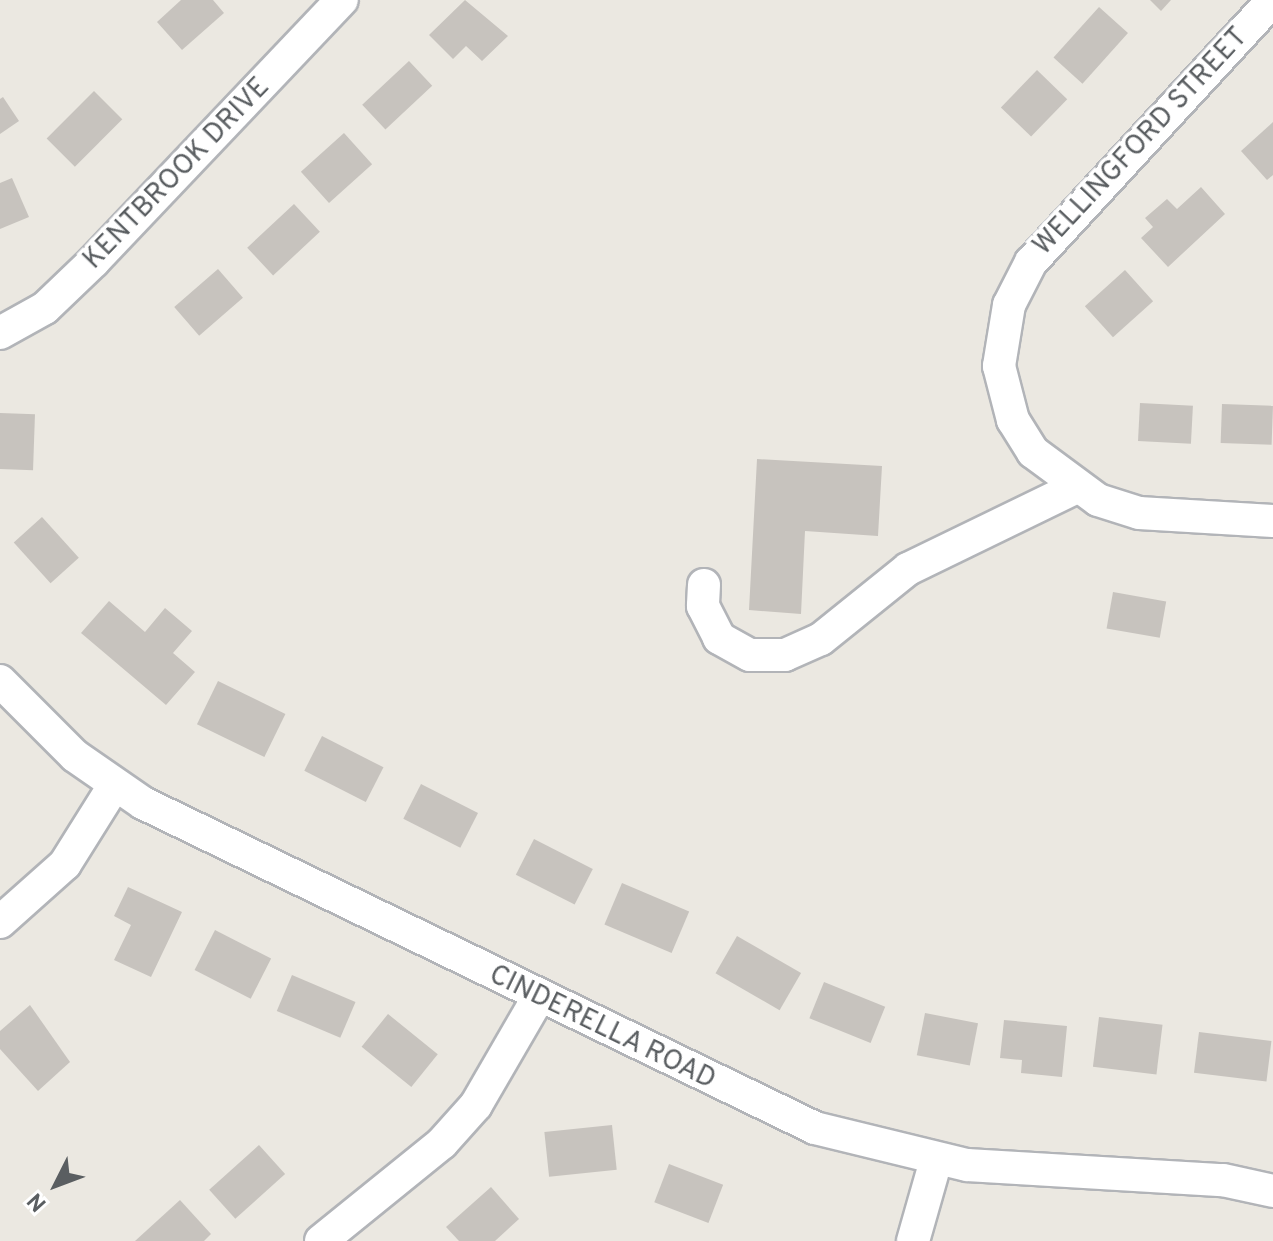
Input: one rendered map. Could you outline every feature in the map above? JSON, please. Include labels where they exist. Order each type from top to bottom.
[{"type":"street","name":"KENTBROOK DRIVE","points":[[0,333],[45,308],[94,261],[342,0]]},
{"type":"street","name":"WELLINGFORD STREET","points":[[1273,0],[1096,185],[1031,262],[1009,305],[999,366],[1013,420],[1033,452],[1077,487],[1139,513],[1273,521]]},
{"type":"street","points":[[704,585],[703,606],[719,638],[750,655],[785,655],[821,639],[908,569],[1077,487]]},
{"type":"street","name":"CINDERELLA ROAD","points":[[0,681],[114,786],[538,998],[815,1128],[936,1160],[1223,1180],[1273,1191]]},
{"type":"street","points":[[0,922],[65,864],[114,786]]},
{"type":"street","points":[[321,1241],[459,1124],[504,1063],[538,998]]},
{"type":"street","points":[[913,1241],[936,1160]]},
{"type":"building","points":[[181,0],[213,0],[224,13],[182,50],[157,22]]},
{"type":"building","points":[[465,0],[508,36],[482,61],[466,46],[453,59],[429,35]]},
{"type":"building","points":[[1150,0],[1171,0],[1161,11]]},
{"type":"building","points":[[1099,7],[1128,33],[1082,84],[1053,58]]},
{"type":"building","points":[[409,61],[432,86],[385,130],[362,105]]},
{"type":"building","points":[[1037,70],[1067,99],[1031,137],[1001,107]]},
{"type":"building","points":[[94,91],[122,119],[75,167],[47,138]]},
{"type":"building","points":[[3,97],[19,121],[0,134],[0,99]]},
{"type":"building","points":[[1273,122],[1273,175],[1267,180],[1241,151]]},
{"type":"building","points":[[344,133],[372,164],[329,203],[301,172]]},
{"type":"building","points":[[12,178],[29,217],[0,229],[0,183]]},
{"type":"building","points":[[1201,187],[1225,214],[1168,267],[1141,238],[1153,227],[1145,218],[1167,199],[1177,209]]},
{"type":"building","points":[[294,204],[320,232],[273,275],[247,248]]},
{"type":"building","points":[[218,269],[243,298],[199,336],[174,307]]},
{"type":"building","points":[[1125,270],[1153,301],[1113,337],[1085,306]]},
{"type":"building","points":[[1140,403],[1193,406],[1191,444],[1138,441]]},
{"type":"building","points":[[1222,404],[1273,406],[1272,445],[1221,443]]},
{"type":"building","points":[[0,413],[35,414],[33,470],[0,469]]},
{"type":"building","points":[[757,459],[882,466],[878,536],[805,531],[801,614],[749,610]]},
{"type":"building","points":[[42,517],[79,558],[51,583],[14,542]]},
{"type":"building","points":[[1113,592],[1166,601],[1160,638],[1107,628]]},
{"type":"building","points":[[109,601],[145,632],[165,608],[192,631],[173,653],[195,672],[166,705],[81,633]]},
{"type":"building","points":[[218,681],[285,714],[264,757],[197,724]]},
{"type":"building","points":[[322,736],[383,767],[366,802],[304,771]]},
{"type":"building","points":[[421,784],[478,813],[460,848],[403,819]]},
{"type":"building","points":[[534,839],[593,869],[575,905],[516,875]]},
{"type":"building","points":[[622,883],[689,912],[672,953],[604,924]]},
{"type":"building","points":[[128,887],[182,912],[151,977],[114,960],[131,925],[114,916]]},
{"type":"building","points":[[215,930],[271,959],[251,999],[195,970]]},
{"type":"building","points":[[737,936],[801,973],[780,1010],[716,973]]},
{"type":"building","points":[[292,975],[356,1002],[340,1038],[277,1011]]},
{"type":"building","points":[[824,982],[885,1007],[871,1043],[809,1018]]},
{"type":"building","points":[[30,1005],[70,1062],[38,1091],[0,1049],[0,1031]]},
{"type":"building","points":[[925,1013],[978,1023],[970,1066],[917,1055]]},
{"type":"building","points":[[388,1014],[438,1054],[411,1087],[362,1047]]},
{"type":"building","points":[[1099,1017],[1163,1025],[1156,1074],[1093,1067]]},
{"type":"building","points":[[1004,1020],[1067,1026],[1062,1077],[1021,1073],[1022,1060],[1000,1058]]},
{"type":"building","points":[[1199,1032],[1271,1041],[1266,1082],[1194,1073]]},
{"type":"building","points":[[612,1125],[617,1170],[549,1177],[544,1132]]},
{"type":"building","points":[[259,1145],[285,1174],[235,1219],[209,1190]]},
{"type":"building","points":[[669,1164],[723,1185],[708,1223],[654,1202]]},
{"type":"building","points":[[491,1187],[519,1219],[495,1241],[459,1241],[446,1227]]},
{"type":"building","points":[[180,1200],[211,1234],[204,1241],[135,1241]]}]
